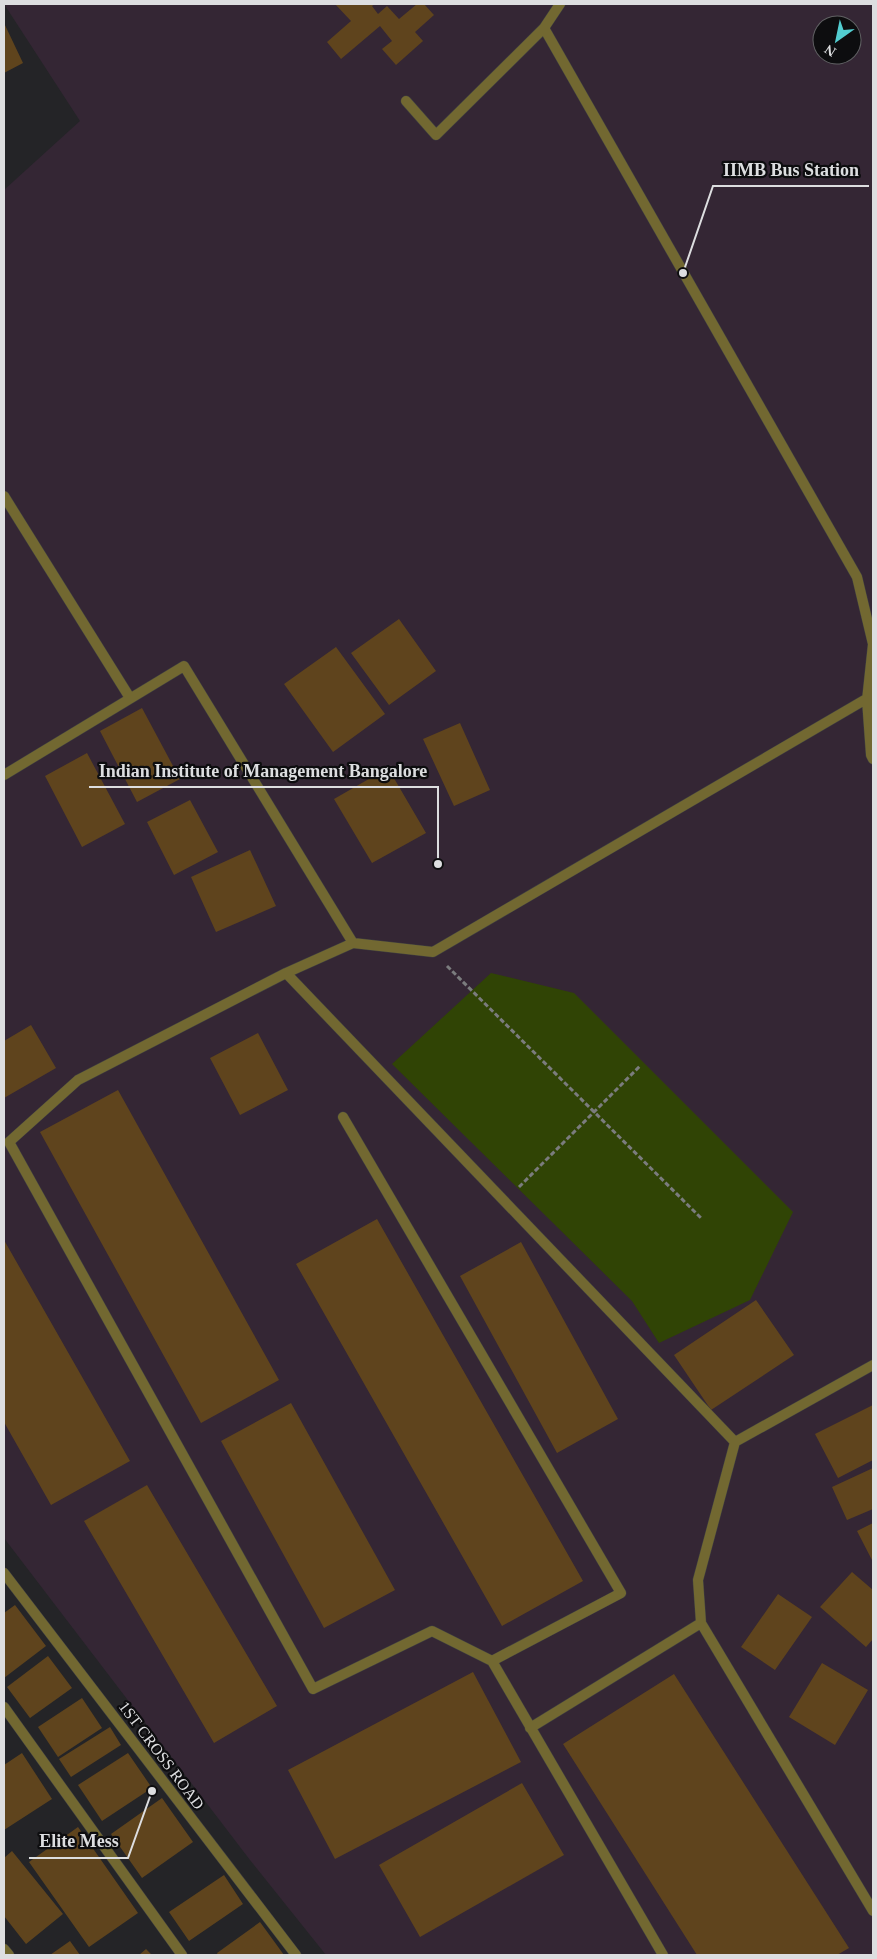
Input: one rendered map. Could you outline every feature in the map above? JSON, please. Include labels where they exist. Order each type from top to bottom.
[{"type":"street","points":[[406,101],[436,135],[544,28],[560,4]]},
{"type":"street","points":[[544,28],[857,578],[873,644],[870,697],[871,755],[873,759]]},
{"type":"street","points":[[4,496],[130,698]]},
{"type":"street","points":[[4,775],[184,666],[354,943]]},
{"type":"street","points":[[663,1955],[492,1661],[432,1631],[313,1689],[6,1143],[78,1080],[286,972],[354,943],[433,952],[870,697]]},
{"type":"street","points":[[286,972],[735,1442]]},
{"type":"street","points":[[343,1117],[620,1593],[492,1661]]},
{"type":"street","points":[[873,1365],[735,1442],[698,1580],[701,1622],[873,1911]]},
{"type":"street","name":"1ST CROSS ROAD","points":[[4,1573],[296,1955]]},
{"type":"street","points":[[530,1728],[701,1622]]},
{"type":"street","points":[[4,1707],[182,1955]]},
{"type":"street","points":[[4,1948],[8,1955]]},
{"type":"path","points":[[433,952],[701,1218]]},
{"type":"path","points":[[505,1202],[641,1065]]},
{"type":"shaded area","points":[[4,4],[873,4],[873,1955],[326,1955],[250,1860],[4,1538],[4,190],[80,121]]},
{"type":"green space","points":[[491,973],[574,993],[793,1212],[750,1300],[659,1343],[632,1301],[392,1064]]},
{"type":"building","points":[[335,4],[375,4],[372,6],[378,14],[387,6],[399,19],[417,4],[424,4],[434,15],[415,32],[423,41],[396,65],[382,49],[392,41],[380,26],[341,59],[327,42],[351,21]]},
{"type":"building","points":[[4,23],[23,63],[4,73]]},
{"type":"building","points":[[399,619],[436,671],[389,705],[351,653]]},
{"type":"building","points":[[336,647],[385,714],[333,752],[284,684]]},
{"type":"building","points":[[142,708],[180,779],[137,802],[100,731]]},
{"type":"building","points":[[460,723],[490,790],[454,806],[423,739]]},
{"type":"building","points":[[87,753],[125,824],[82,847],[45,776]]},
{"type":"building","points":[[388,768],[426,833],[372,863],[334,799]]},
{"type":"building","points":[[190,800],[218,852],[174,875],[147,822]]},
{"type":"building","points":[[250,850],[276,906],[216,932],[191,877]]},
{"type":"building","points":[[31,1025],[56,1068],[4,1098],[4,1041]]},
{"type":"building","points":[[258,1033],[288,1090],[240,1115],[210,1058]]},
{"type":"building","points":[[118,1090],[279,1380],[201,1423],[40,1132]]},
{"type":"building","points":[[377,1219],[583,1581],[502,1626],[296,1264]]},
{"type":"building","points":[[4,1240],[130,1461],[51,1505],[4,1422]]},
{"type":"building","points":[[521,1242],[618,1419],[557,1453],[460,1276]]},
{"type":"building","points":[[756,1300],[794,1355],[711,1410],[674,1355]]},
{"type":"building","points":[[291,1403],[395,1590],[324,1628],[221,1441]]},
{"type":"building","points":[[873,1405],[873,1460],[838,1478],[815,1434]]},
{"type":"building","points":[[873,1468],[873,1509],[847,1520],[832,1487]]},
{"type":"building","points":[[147,1485],[277,1706],[214,1743],[84,1521]]},
{"type":"building","points":[[873,1523],[873,1562],[857,1531]]},
{"type":"building","points":[[852,1572],[873,1590],[873,1639],[866,1647],[820,1607]]},
{"type":"building","points":[[778,1594],[812,1617],[775,1670],[741,1647]]},
{"type":"building","points":[[15,1605],[46,1646],[4,1678],[4,1613]]},
{"type":"building","points":[[48,1656],[72,1688],[30,1718],[7,1687]]},
{"type":"building","points":[[822,1663],[868,1690],[835,1745],[789,1717]]},
{"type":"building","points":[[473,1672],[521,1762],[335,1859],[288,1770]]},
{"type":"building","points":[[674,1674],[849,1948],[837,1955],[697,1955],[563,1744]]},
{"type":"building","points":[[82,1698],[102,1728],[58,1757],[38,1727]]},
{"type":"building","points":[[110,1727],[121,1745],[71,1777],[59,1759]]},
{"type":"building","points":[[22,1753],[52,1799],[4,1830],[4,1765]]},
{"type":"building","points":[[128,1753],[152,1788],[102,1821],[78,1785]]},
{"type":"building","points":[[522,1783],[564,1855],[420,1937],[379,1865]]},
{"type":"building","points":[[162,1798],[193,1842],[142,1878],[111,1834]]},
{"type":"building","points":[[78,1827],[138,1913],[89,1947],[29,1862]]},
{"type":"building","points":[[12,1851],[63,1914],[26,1944],[4,1916],[4,1858]]},
{"type":"building","points":[[224,1875],[243,1904],[189,1941],[169,1912]]},
{"type":"building","points":[[260,1922],[284,1955],[218,1955],[217,1953]]},
{"type":"building","points":[[70,1941],[80,1955],[50,1955]]},
{"type":"building","points":[[146,1949],[152,1955],[139,1955]]},
{"type":"place","name":"IIMB Bus Station","points":[[683,273]]},
{"type":"place","name":"Indian Institute of Management Bangalore","points":[[438,864]]},
{"type":"place","name":"Elite Mess","points":[[152,1791]]}]
